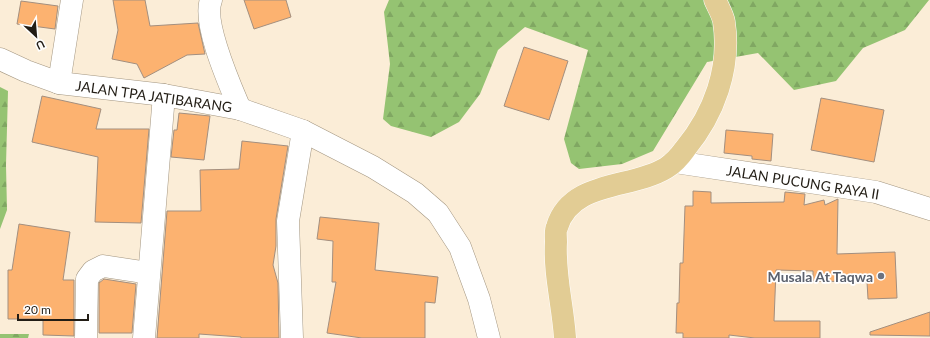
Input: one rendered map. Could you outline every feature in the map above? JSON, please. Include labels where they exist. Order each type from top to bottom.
[{"type":"main road","points":[[565,338],[555,256],[556,227],[568,207],[580,198],[604,188],[645,178],[666,168],[675,162],[695,137],[711,108],[721,80],[726,51],[724,21],[716,0]]},
{"type":"street","points":[[59,83],[72,0]]},
{"type":"street","points":[[211,0],[208,7],[217,50],[240,109]]},
{"type":"street","name":"JALAN TPA JATIBARANG","points":[[0,59],[26,71],[59,83],[164,95],[240,109],[304,131],[373,167],[414,193],[438,213],[460,247],[479,299],[490,338]]},
{"type":"street","points":[[144,338],[164,95]]},
{"type":"street","points":[[292,338],[288,221],[304,131]]},
{"type":"street","name":"JALAN PUCUNG RAYA II","points":[[675,162],[876,192],[930,209]]},
{"type":"street","points":[[86,338],[87,279],[93,271],[103,266],[149,274]]},
{"type":"green space","points":[[389,0],[929,0],[905,30],[863,48],[836,81],[794,90],[758,53],[707,62],[653,151],[622,164],[579,169],[571,163],[564,139],[588,50],[525,27],[498,50],[480,94],[459,122],[431,137],[391,126],[383,119],[390,64],[384,12]]},
{"type":"green space","points":[[0,87],[8,91],[6,165],[7,210],[0,229]]},
{"type":"green space","points":[[0,334],[29,334],[28,338],[0,338]]},
{"type":"building","points":[[113,0],[145,0],[150,26],[198,23],[205,54],[187,55],[144,78],[137,64],[112,59],[118,30]]},
{"type":"building","points":[[244,0],[286,0],[291,17],[254,29]]},
{"type":"building","points":[[21,1],[58,6],[55,29],[17,24]]},
{"type":"building","points":[[524,47],[568,61],[549,120],[504,106]]},
{"type":"building","points":[[42,96],[101,109],[96,129],[149,129],[141,223],[95,222],[98,157],[32,142]]},
{"type":"building","points":[[821,98],[884,110],[874,162],[811,150]]},
{"type":"building","points":[[179,113],[210,116],[204,160],[171,157],[174,130],[177,130]]},
{"type":"building","points":[[726,130],[773,134],[771,161],[752,159],[752,156],[724,153]]},
{"type":"building","points":[[242,141],[288,146],[276,219],[276,246],[273,265],[278,283],[279,338],[241,338],[199,334],[199,338],[157,338],[167,211],[201,211],[200,170],[239,169]]},
{"type":"building","points":[[693,191],[711,192],[711,203],[784,202],[785,192],[805,194],[804,205],[824,200],[825,205],[838,199],[837,254],[895,252],[897,298],[868,299],[867,282],[813,281],[813,271],[776,270],[774,321],[820,321],[820,338],[755,338],[729,335],[729,338],[683,338],[683,333],[676,333],[677,303],[679,303],[680,263],[683,263],[685,206],[693,206]]},
{"type":"building","points":[[320,217],[379,223],[375,270],[438,277],[435,303],[425,302],[425,338],[362,338],[327,333],[336,282],[332,282],[333,241],[317,239]]},
{"type":"building","points":[[19,224],[70,232],[63,280],[74,280],[74,336],[43,335],[43,319],[8,319],[8,270],[12,270]]},
{"type":"building","points":[[104,279],[136,284],[132,333],[99,333],[99,283]]},
{"type":"building","points":[[930,312],[930,336],[870,335],[870,332]]},
{"type":"place","name":"Musala At Taqwa","points":[[881,276]]}]
